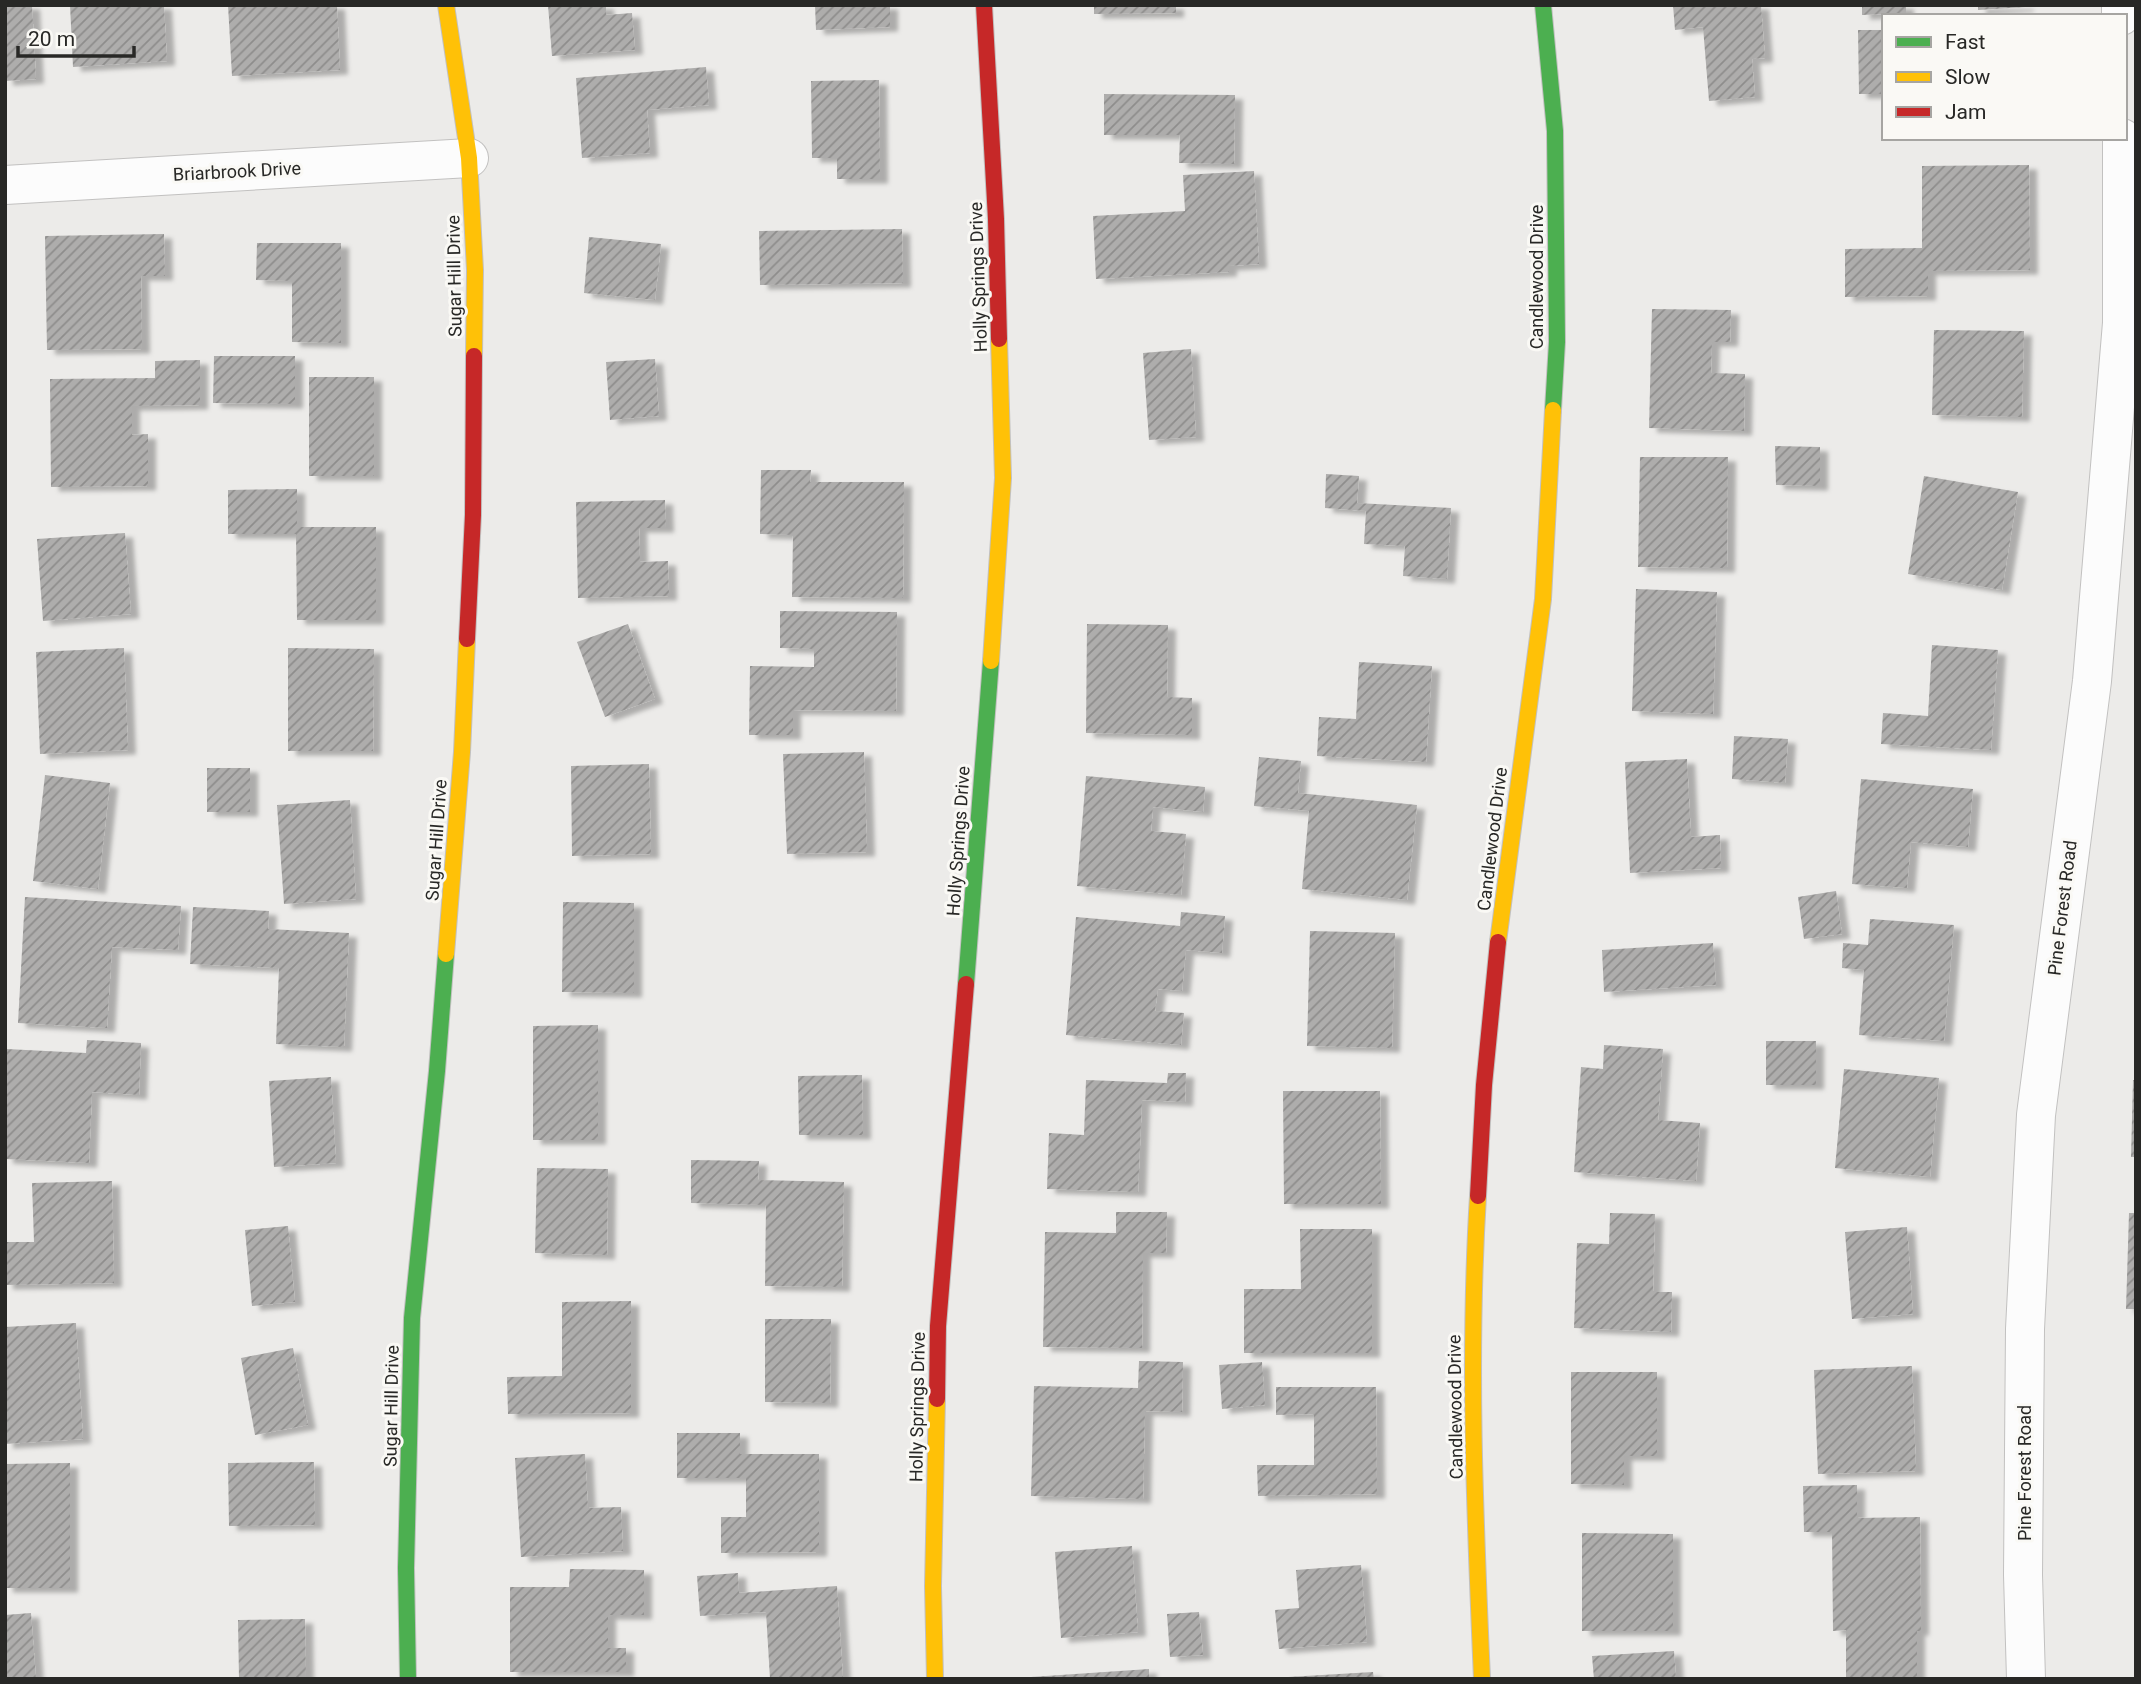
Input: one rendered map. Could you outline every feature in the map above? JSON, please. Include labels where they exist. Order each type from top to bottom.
[{"type":"street","name":"Sugar Hill Drive","points":[[408,1679],[406,1568],[412,1318],[437,1072],[459,793],[472,528],[475,270],[469,158],[446,5]]},
{"type":"street","name":"Holly Springs Drive","points":[[935,1679],[933,1586],[938,1326],[980,817],[1003,478],[996,219],[984,5]]},
{"type":"street","name":"Candlewood Drive","points":[[1482,1679],[1476,1539],[1473,1277],[1483,1085],[1503,897],[1543,599],[1557,342],[1555,131],[1543,5]]},
{"type":"street","name":"Pine Forest Road","points":[[2026,1679],[2023,1574],[2025,1329],[2036,1115],[2092,681],[2122,323],[2122,140]]},
{"type":"street","name":"Briarbrook Drive","points":[[5,185],[469,158]]},
{"type":"building","points":[[5,5],[32,5],[36,79],[5,81]]},
{"type":"building","points":[[70,5],[164,5],[167,61],[73,67]]},
{"type":"building","points":[[228,5],[337,5],[340,70],[232,76]]},
{"type":"building","points":[[548,5],[606,5],[606,15],[632,13],[635,50],[552,56]]},
{"type":"building","points":[[815,5],[890,5],[890,27],[816,30]]},
{"type":"building","points":[[1094,5],[1176,5],[1176,13],[1094,14]]},
{"type":"building","points":[[1673,5],[1761,5],[1765,58],[1752,59],[1755,97],[1709,101],[1703,27],[1675,30]]},
{"type":"building","points":[[1862,5],[1906,5],[1906,13],[1862,15]]},
{"type":"building","points":[[1978,5],[2026,5],[2026,7],[1978,10]]},
{"type":"building","points":[[1858,30],[1882,30],[1882,94],[1859,94]]},
{"type":"building","points":[[706,67],[709,105],[647,110],[650,153],[582,158],[576,78]]},
{"type":"building","points":[[879,80],[880,179],[837,179],[837,158],[812,158],[811,81]]},
{"type":"building","points":[[1104,94],[1235,95],[1234,164],[1179,163],[1180,135],[1104,135]]},
{"type":"building","points":[[2029,165],[2030,270],[1928,271],[1928,296],[1845,297],[1845,249],[1922,248],[1922,166]]},
{"type":"building","points":[[1254,171],[1259,264],[1229,266],[1229,272],[1096,279],[1093,216],[1185,211],[1183,175]]},
{"type":"building","points":[[902,229],[903,283],[760,285],[759,231]]},
{"type":"building","points":[[164,234],[165,276],[141,276],[142,349],[47,350],[45,236]]},
{"type":"building","points":[[589,237],[661,244],[655,300],[584,293]]},
{"type":"building","points":[[257,243],[341,243],[341,343],[292,342],[292,281],[256,280]]},
{"type":"building","points":[[1652,309],[1731,310],[1730,342],[1712,342],[1711,373],[1745,374],[1744,431],[1649,428]]},
{"type":"building","points":[[1934,330],[2024,331],[2022,417],[1932,415]]},
{"type":"building","points":[[1191,349],[1196,437],[1149,440],[1143,353]]},
{"type":"building","points":[[214,356],[295,356],[295,404],[213,403]]},
{"type":"building","points":[[655,359],[659,416],[610,420],[606,362]]},
{"type":"building","points":[[200,360],[200,405],[132,406],[132,435],[148,434],[148,486],[51,487],[50,379],[155,378],[155,361]]},
{"type":"building","points":[[309,377],[374,377],[374,476],[309,476]]},
{"type":"building","points":[[1775,446],[1820,447],[1820,486],[1776,485]]},
{"type":"building","points":[[1640,457],[1728,457],[1727,568],[1638,567]]},
{"type":"building","points":[[761,470],[811,470],[810,482],[904,482],[903,598],[792,597],[793,535],[760,534]]},
{"type":"building","points":[[1326,474],[1359,476],[1357,503],[1451,508],[1447,579],[1403,576],[1405,546],[1364,544],[1366,511],[1325,508]]},
{"type":"building","points":[[1924,476],[2018,492],[2002,590],[1908,574]]},
{"type":"building","points":[[297,489],[297,527],[376,527],[376,620],[297,620],[296,534],[228,534],[228,490]]},
{"type":"building","points":[[665,500],[666,528],[639,528],[640,562],[668,561],[669,596],[578,598],[576,502]]},
{"type":"building","points":[[125,533],[131,614],[43,621],[37,539]]},
{"type":"building","points":[[1636,589],[1717,592],[1713,714],[1632,711]]},
{"type":"building","points":[[780,611],[897,612],[896,711],[793,710],[793,735],[749,735],[750,666],[814,667],[814,649],[780,648]]},
{"type":"building","points":[[628,624],[655,699],[605,717],[577,642]]},
{"type":"building","points":[[1087,624],[1168,625],[1167,697],[1192,698],[1192,735],[1086,733]]},
{"type":"building","points":[[1932,645],[1998,650],[1991,750],[1881,744],[1883,713],[1928,716]]},
{"type":"building","points":[[124,648],[128,750],[40,754],[36,652]]},
{"type":"building","points":[[288,648],[374,649],[373,751],[288,751]]},
{"type":"building","points":[[1359,662],[1432,666],[1426,762],[1317,756],[1319,717],[1356,719]]},
{"type":"building","points":[[1734,736],[1788,739],[1785,783],[1732,779]]},
{"type":"building","points":[[864,752],[867,852],[787,854],[783,754]]},
{"type":"building","points":[[1259,757],[1301,761],[1298,793],[1417,805],[1407,900],[1302,889],[1309,811],[1254,806]]},
{"type":"building","points":[[1687,759],[1691,837],[1720,835],[1721,868],[1630,873],[1625,762]]},
{"type":"building","points":[[649,764],[651,854],[572,856],[571,766]]},
{"type":"building","points":[[207,768],[250,768],[250,812],[207,812]]},
{"type":"building","points":[[45,775],[110,783],[98,889],[33,881]]},
{"type":"building","points":[[1086,776],[1205,787],[1203,812],[1153,807],[1151,831],[1186,834],[1181,895],[1077,886]]},
{"type":"building","points":[[1861,779],[1973,789],[1968,847],[1911,842],[1907,888],[1852,884]]},
{"type":"building","points":[[350,800],[356,899],[284,904],[277,805]]},
{"type":"building","points":[[1836,891],[1842,934],[1804,939],[1798,897]]},
{"type":"building","points":[[25,897],[181,906],[178,950],[112,947],[107,1028],[18,1023]]},
{"type":"building","points":[[563,902],[634,903],[634,993],[562,992]]},
{"type":"building","points":[[193,907],[269,911],[268,929],[349,933],[344,1047],[276,1044],[279,968],[190,964]]},
{"type":"building","points":[[1181,912],[1225,916],[1222,953],[1186,950],[1182,991],[1158,989],[1155,1011],[1184,1013],[1181,1045],[1066,1035],[1076,917],[1180,926]]},
{"type":"building","points":[[1870,919],[1954,925],[1944,1041],[1859,1035],[1864,970],[1842,968],[1843,943],[1868,945]]},
{"type":"building","points":[[1310,931],[1395,933],[1392,1048],[1307,1046]]},
{"type":"building","points":[[1713,943],[1716,985],[1604,992],[1602,950]]},
{"type":"building","points":[[598,1025],[598,1140],[533,1140],[533,1026]]},
{"type":"building","points":[[87,1040],[141,1043],[139,1095],[92,1092],[89,1163],[5,1159],[6,1049],[86,1053]]},
{"type":"building","points":[[1766,1041],[1816,1041],[1816,1085],[1766,1085]]},
{"type":"building","points":[[1604,1045],[1663,1049],[1658,1120],[1700,1123],[1696,1181],[1574,1172],[1581,1067],[1603,1069]]},
{"type":"building","points":[[1844,1069],[1939,1078],[1930,1177],[1835,1168]]},
{"type":"building","points":[[1168,1073],[1186,1073],[1185,1102],[1142,1100],[1138,1192],[1047,1189],[1049,1133],[1084,1135],[1086,1080],[1167,1083]]},
{"type":"building","points":[[862,1075],[863,1135],[799,1135],[798,1076]]},
{"type":"building","points":[[331,1077],[336,1163],[274,1167],[269,1081]]},
{"type":"building","points":[[2133,1080],[2136,1080],[2136,1157],[2131,1157]]},
{"type":"building","points":[[1283,1091],[1380,1091],[1381,1204],[1284,1204]]},
{"type":"building","points":[[691,1160],[759,1161],[758,1180],[844,1182],[842,1287],[765,1286],[766,1205],[691,1203]]},
{"type":"building","points":[[537,1168],[608,1169],[607,1255],[535,1253]]},
{"type":"building","points":[[112,1181],[114,1283],[5,1285],[5,1242],[34,1242],[32,1183]]},
{"type":"building","points":[[1116,1212],[1167,1212],[1166,1253],[1143,1253],[1142,1348],[1043,1347],[1045,1232],[1116,1233]]},
{"type":"building","points":[[1610,1213],[1655,1214],[1653,1292],[1672,1292],[1671,1332],[1574,1328],[1577,1243],[1609,1244]]},
{"type":"building","points":[[2129,1213],[2136,1213],[2136,1309],[2126,1309]]},
{"type":"building","points":[[288,1226],[295,1302],[252,1306],[245,1230]]},
{"type":"building","points":[[1907,1227],[1913,1314],[1852,1319],[1845,1232]]},
{"type":"building","points":[[1300,1229],[1372,1229],[1372,1353],[1244,1353],[1244,1289],[1301,1289]]},
{"type":"building","points":[[631,1301],[631,1413],[508,1414],[507,1377],[562,1376],[562,1302]]},
{"type":"building","points":[[765,1319],[831,1319],[830,1403],[765,1402]]},
{"type":"building","points":[[76,1323],[83,1439],[5,1444],[5,1327]]},
{"type":"building","points":[[293,1348],[308,1425],[255,1435],[241,1358]]},
{"type":"building","points":[[1139,1361],[1183,1362],[1182,1412],[1145,1411],[1143,1499],[1031,1496],[1034,1386],[1138,1388]]},
{"type":"building","points":[[1262,1362],[1265,1405],[1222,1409],[1219,1365]]},
{"type":"building","points":[[1912,1366],[1916,1471],[1818,1474],[1814,1370]]},
{"type":"building","points":[[1571,1372],[1657,1372],[1657,1456],[1624,1456],[1624,1485],[1571,1484]]},
{"type":"building","points":[[1276,1387],[1376,1387],[1377,1494],[1258,1496],[1257,1465],[1314,1465],[1314,1414],[1276,1415]]},
{"type":"building","points":[[677,1433],[740,1433],[740,1454],[819,1454],[819,1552],[721,1553],[721,1517],[746,1517],[746,1478],[677,1478]]},
{"type":"building","points":[[585,1454],[588,1508],[621,1507],[623,1551],[521,1557],[515,1458]]},
{"type":"building","points":[[314,1462],[315,1525],[229,1526],[228,1463]]},
{"type":"building","points":[[70,1463],[70,1588],[5,1588],[5,1464]]},
{"type":"building","points":[[1857,1485],[1857,1518],[1920,1517],[1921,1631],[1917,1631],[1917,1679],[1846,1679],[1846,1630],[1833,1631],[1832,1532],[1804,1532],[1803,1486]]},
{"type":"building","points":[[1582,1533],[1673,1534],[1673,1631],[1582,1631]]},
{"type":"building","points":[[1132,1546],[1138,1632],[1061,1638],[1055,1552]]},
{"type":"building","points":[[1361,1565],[1367,1642],[1279,1649],[1275,1610],[1299,1608],[1296,1570]]},
{"type":"building","points":[[570,1569],[644,1570],[644,1615],[608,1615],[608,1648],[626,1648],[626,1672],[510,1672],[510,1587],[569,1587]]},
{"type":"building","points":[[738,1573],[739,1593],[837,1586],[843,1679],[770,1679],[766,1612],[700,1616],[697,1576]]},
{"type":"building","points":[[1199,1612],[1203,1655],[1170,1657],[1167,1614]]},
{"type":"building","points":[[31,1613],[36,1679],[5,1679],[5,1615]]},
{"type":"building","points":[[305,1619],[306,1679],[239,1679],[238,1620]]},
{"type":"building","points":[[1674,1651],[1676,1679],[1594,1679],[1592,1656]]},
{"type":"building","points":[[1149,1669],[1149,1679],[1031,1677]]},
{"type":"building","points":[[1373,1672],[1374,1679],[1288,1679],[1288,1677]]},
{"type":"traffic: fast","points":[[1543,5],[1555,131],[1557,342],[1553,410]]},
{"type":"traffic: fast","points":[[966,984],[991,661]]},
{"type":"traffic: fast","points":[[408,1679],[406,1568],[412,1318],[446,954]]},
{"type":"traffic: slow","points":[[446,5],[469,158],[475,270],[474,356]]},
{"type":"traffic: slow","points":[[991,661],[1003,478],[999,339]]},
{"type":"traffic: slow","points":[[1498,942],[1543,599],[1553,410]]},
{"type":"traffic: slow","points":[[446,954],[462,752],[467,639]]},
{"type":"traffic: slow","points":[[1478,1196],[1473,1377],[1482,1679]]},
{"type":"traffic: slow","points":[[935,1679],[933,1586],[937,1399]]},
{"type":"traffic: jam","points":[[984,5],[996,219],[999,339]]},
{"type":"traffic: jam","points":[[467,639],[473,515],[474,356]]},
{"type":"traffic: jam","points":[[1478,1196],[1484,1085],[1498,942]]},
{"type":"traffic: jam","points":[[937,1399],[938,1326],[966,984]]}]
